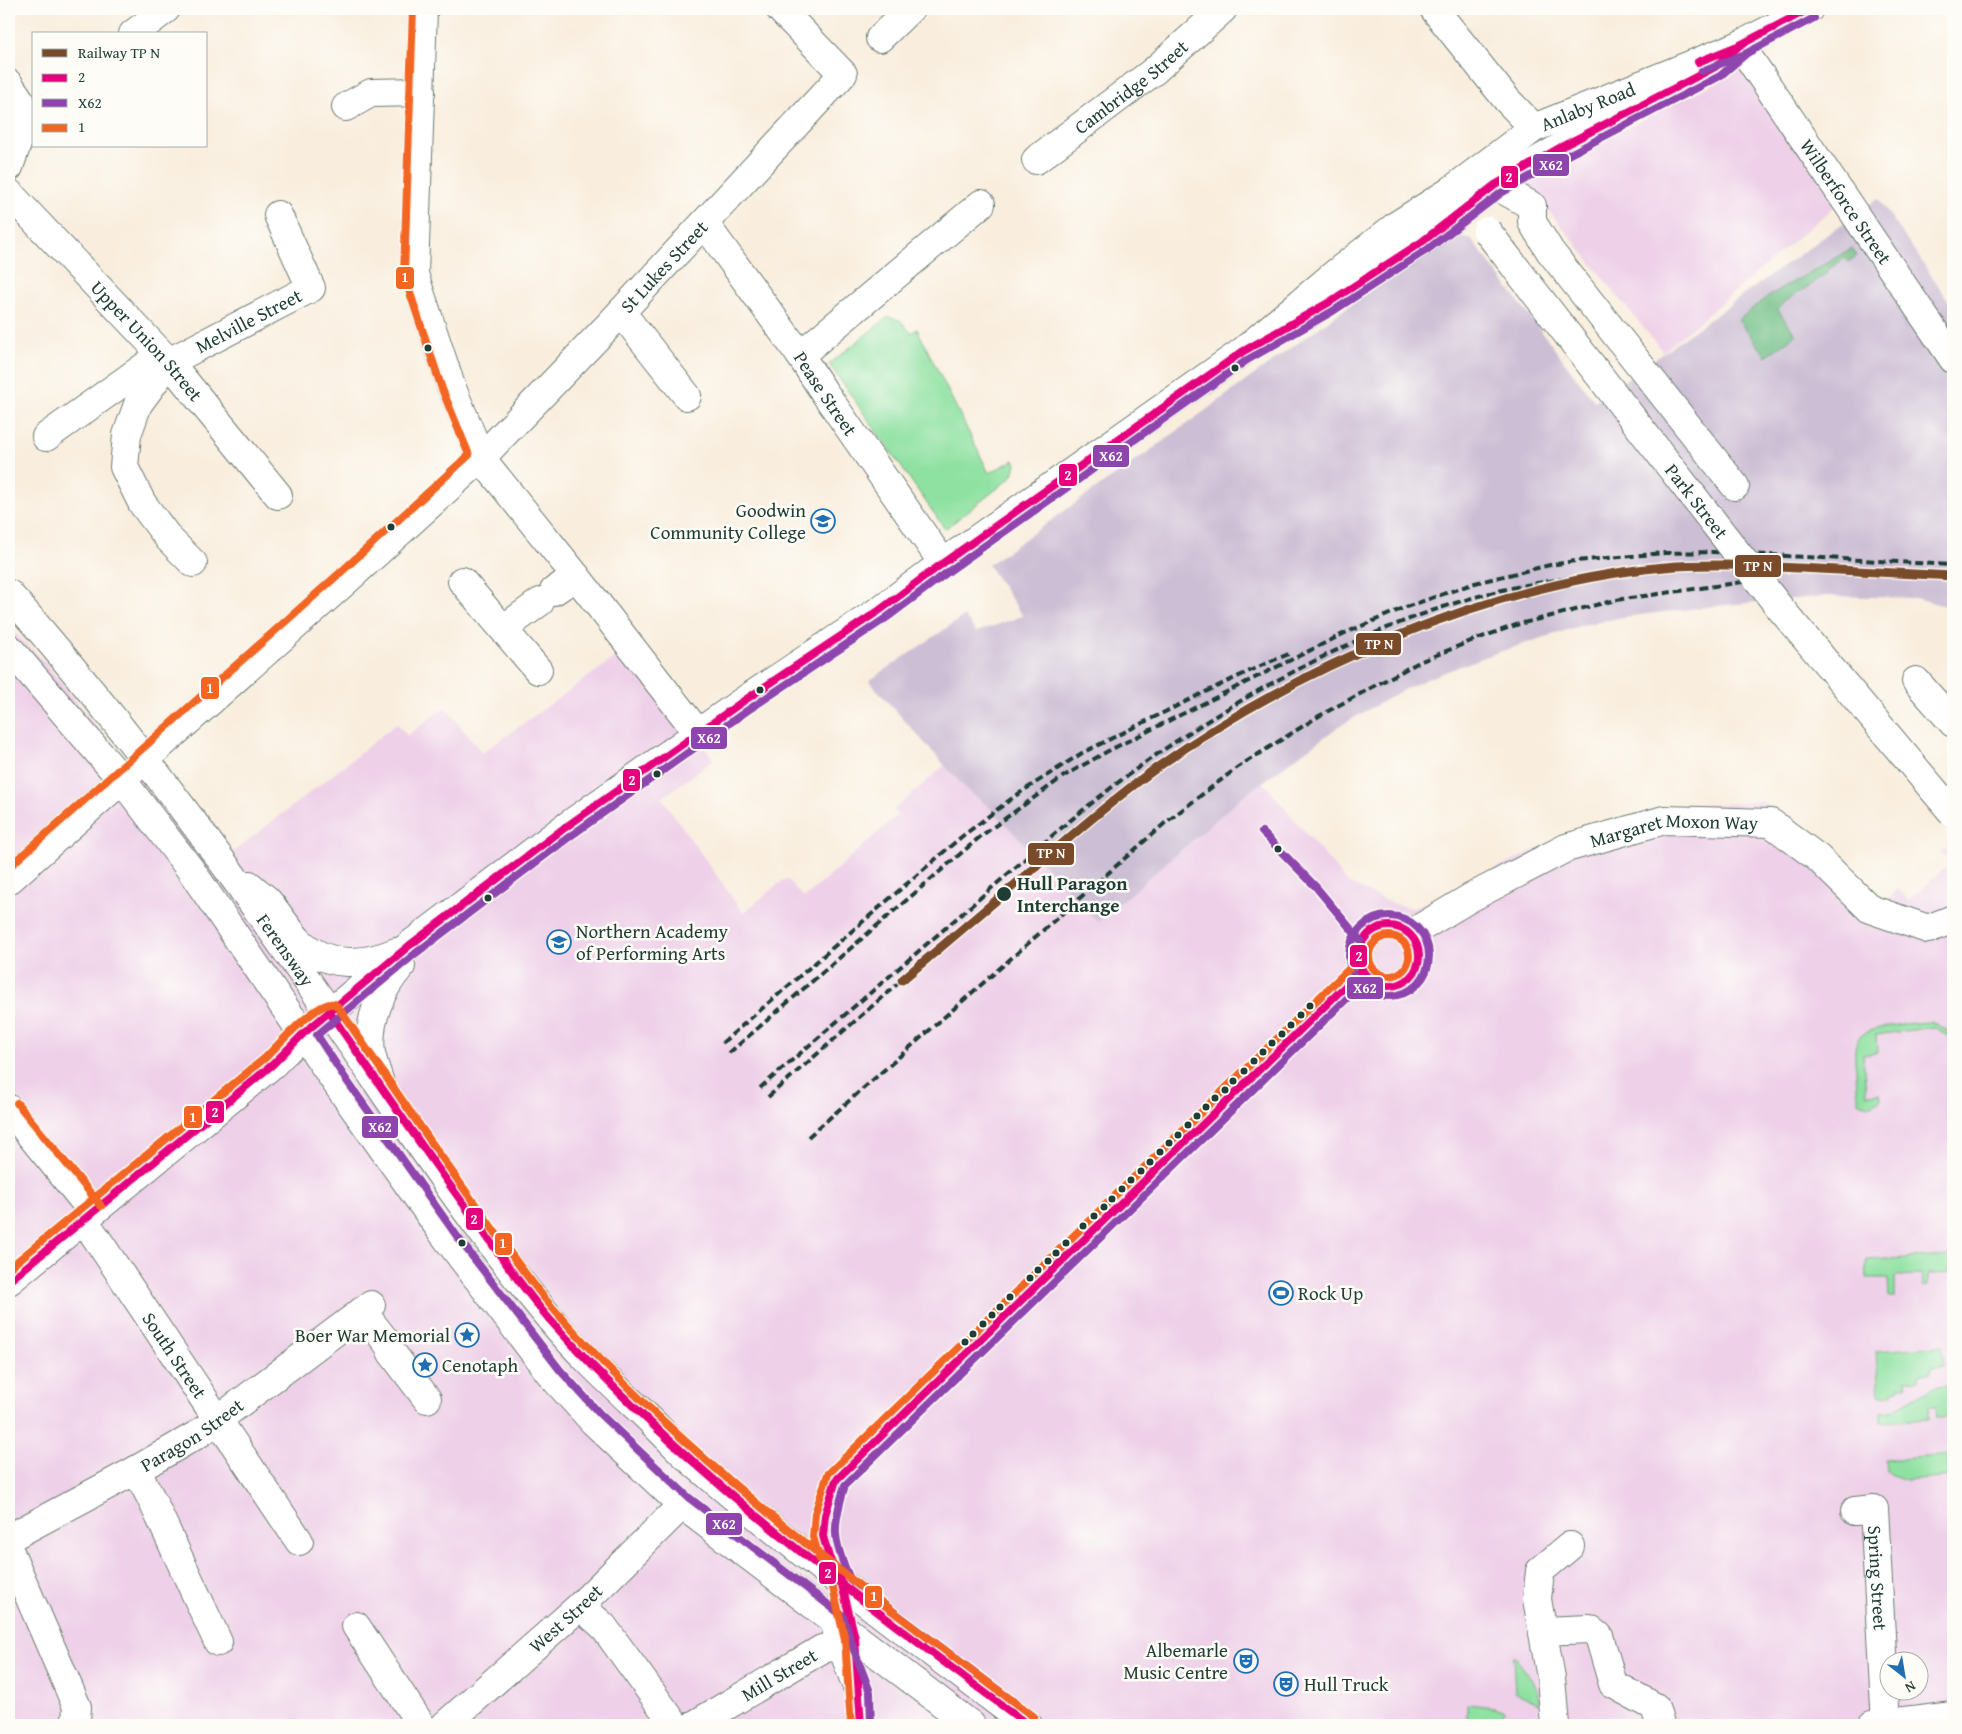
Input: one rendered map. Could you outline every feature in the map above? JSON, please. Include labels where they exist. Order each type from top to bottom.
[{"type":"main road","points":[[135,32],[166,9]]},
{"type":"main road","points":[[423,9],[414,274],[450,386],[481,458],[698,732]]},
{"type":"main road","name":"St Lukes Street","points":[[9,880],[396,537],[481,458],[705,224],[843,74],[780,9]]},
{"type":"main road","points":[[880,38],[910,9]]},
{"type":"main road","name":"Cambridge Street","points":[[1036,160],[1154,71],[1223,9]]},
{"type":"main road","points":[[1434,9],[1507,100],[1534,128]]},
{"type":"main road","name":"Anlaby Road","points":[[1458,199],[1534,128],[1740,45],[1809,9]]},
{"type":"main road","name":"Anlaby Road","points":[[9,1281],[272,1065],[304,1033],[443,920],[563,829],[698,732],[880,610],[943,563],[1242,352],[1337,272],[1391,230],[1458,199],[1495,185],[1563,146],[1715,67],[1740,45]]},
{"type":"main road","name":"Wilberforce Street","points":[[1740,45],[1953,359]]},
{"type":"main road","points":[[9,84],[31,110],[9,167]]},
{"type":"main road","points":[[346,107],[371,93],[421,92]]},
{"type":"main road","points":[[1495,185],[1532,206],[1532,222],[1550,251],[1735,486]]},
{"type":"main road","name":"Upper Union Street","points":[[9,193],[165,358],[278,495]]},
{"type":"main road","name":"Park Street","points":[[1458,199],[1487,231],[1780,608],[1953,813]]},
{"type":"main road","points":[[800,355],[981,204]]},
{"type":"main road","name":"Melville Street","points":[[165,358],[311,288],[278,215]]},
{"type":"main road","name":"Pease Street","points":[[705,224],[800,355],[943,563]]},
{"type":"main road","points":[[621,312],[687,396]]},
{"type":"main road","points":[[46,437],[165,358]]},
{"type":"main road","points":[[165,358],[138,404],[127,435],[124,467],[142,502],[169,539],[193,563]]},
{"type":"main road","points":[[503,629],[576,576]]},
{"type":"main road","points":[[462,580],[538,670]]},
{"type":"main road","name":"Ferensway","points":[[9,594],[146,760],[223,863],[330,1013],[445,1181],[550,1319],[631,1403],[692,1462],[842,1585],[1028,1725]]},
{"type":"main road","name":"Ferensway","points":[[9,648],[122,780],[190,869],[451,1245],[552,1376],[593,1421],[682,1505],[838,1634],[970,1725]]},
{"type":"main road","points":[[1916,681],[1953,723]]},
{"type":"main road","name":"Margaret Moxon Way","points":[[1410,934],[1470,898],[1566,848],[1664,820],[1771,823],[1818,858],[1870,909],[1928,929],[1953,919]]},
{"type":"main road","points":[[223,863],[266,899],[298,940],[310,950],[320,955],[350,963],[363,962],[379,959],[410,946]]},
{"type":"main road","points":[[382,1089],[371,1050],[372,1027],[380,996],[398,970],[443,920]]},
{"type":"main road","name":"South Street","points":[[9,1109],[89,1216],[95,1236],[299,1541]]},
{"type":"main road","name":"Paragon Street","points":[[9,1538],[136,1470],[200,1433],[367,1308],[392,1353],[427,1399]]},
{"type":"main road","points":[[136,1470],[218,1642]]},
{"type":"main road","name":"West Street","points":[[445,1725],[580,1606],[682,1505]]},
{"type":"main road","name":"Spring Street","points":[[1855,1511],[1874,1509],[1881,1724]]},
{"type":"main road","points":[[1555,1725],[1551,1678],[1537,1599],[1540,1571],[1570,1546]]},
{"type":"main road","points":[[9,1550],[78,1707],[76,1720],[78,1725]]},
{"type":"main road","points":[[580,1606],[603,1626],[675,1725]]},
{"type":"main road","points":[[356,1626],[421,1725]]},
{"type":"main road","points":[[1543,1631],[1590,1629],[1599,1636],[1613,1684],[1655,1707],[1660,1725]]},
{"type":"main road","points":[[838,1634],[860,1695],[861,1725]]},
{"type":"main road","name":"Mill Street","points":[[694,1725],[822,1649],[838,1634]]},
{"type":"main road","points":[[1881,1724],[1953,1715]]},
{"type":"shaded area","points":[[1747,67],[1836,205],[1663,352],[1524,180]]},
{"type":"shaded area","points":[[1878,198],[1953,307],[1953,608],[1916,598],[1827,596],[1715,606],[1624,617],[1583,625],[1490,655],[1429,678],[1401,691],[1338,727],[1242,797],[1098,922],[989,807],[966,789],[869,681],[964,616],[976,632],[1023,616],[988,565],[1155,447],[1449,233],[1471,239],[1595,402]]},
{"type":"shaded area","points":[[9,626],[46,664],[211,869],[397,723],[407,736],[445,707],[482,753],[630,647],[698,733],[713,760],[662,798],[743,913],[783,880],[788,880],[804,898],[898,815],[894,810],[945,765],[985,803],[1098,922],[1199,833],[1262,781],[1348,883],[1391,903],[1413,908],[1572,832],[1659,809],[1762,801],[1819,838],[1875,896],[1888,899],[1898,889],[1909,900],[1951,863],[1941,852],[1953,842],[1953,1725],[9,1725]]},
{"type":"green space","points":[[1852,248],[1857,256],[1848,262],[1845,258],[1826,271],[1827,274],[1786,301],[1778,310],[1796,335],[1766,356],[1738,320],[1772,294]]},
{"type":"green space","points":[[888,317],[900,320],[911,333],[917,329],[989,473],[1014,460],[1016,464],[1013,475],[945,529],[829,364]]},
{"type":"green space","points":[[1932,1022],[1953,1034],[1953,1040],[1934,1027],[1876,1035],[1877,1053],[1863,1055],[1866,1094],[1880,1093],[1881,1099],[1871,1105],[1859,1101],[1855,1054],[1855,1046],[1858,1039],[1863,1034],[1881,1028]]},
{"type":"green space","points":[[1953,1256],[1953,1273],[1928,1274],[1928,1285],[1923,1286],[1922,1275],[1895,1276],[1895,1297],[1889,1297],[1888,1278],[1867,1278],[1866,1260]]},
{"type":"green space","points":[[1942,1346],[1944,1366],[1931,1367],[1931,1373],[1918,1374],[1918,1379],[1905,1380],[1906,1386],[1899,1386],[1899,1389],[1892,1390],[1892,1394],[1879,1395],[1876,1351]]},
{"type":"green space","points":[[1953,1385],[1953,1418],[1937,1418],[1936,1406],[1929,1406],[1929,1419],[1881,1422],[1881,1412],[1892,1411],[1935,1386]]},
{"type":"green space","points":[[1953,1455],[1953,1476],[1905,1480],[1886,1472],[1885,1460]]},
{"type":"green space","points":[[1513,1657],[1516,1657],[1537,1689],[1538,1703],[1515,1692]]},
{"type":"green space","points":[[1467,1704],[1494,1707],[1505,1711],[1498,1720],[1489,1724],[1467,1725]]},
{"type":"railway","points":[[729,1053],[981,836],[1064,776],[1108,751],[1345,633],[1406,607],[1475,583],[1550,565],[1665,553],[1713,552],[1953,565]]},
{"type":"railway","points":[[760,1088],[1084,809],[1133,771],[1236,703],[1322,657],[1410,619],[1455,603],[1527,585],[1614,572]]},
{"type":"railway","points":[[808,1137],[1165,823],[1238,767],[1319,716],[1419,662],[1519,624],[1616,600],[1750,581]]},
{"type":"railway","points":[[722,1043],[960,838],[1015,796],[1082,753],[1201,694],[1289,654]]},
{"type":"railway","points":[[768,1097],[902,980]]},
{"type":"transit line","name":"1","points":[[9,867],[341,572],[469,455],[442,389],[404,275],[413,9]]},
{"type":"transit line","name":"2","points":[[1698,62],[1740,45],[1809,9]]},
{"type":"transit line","name":"X62","points":[[1702,71],[1745,54],[1814,18]]},
{"type":"transit line","name":"2","points":[[9,1281],[272,1065],[304,1033],[410,945],[563,829],[742,702],[880,610],[943,563],[1242,352],[1328,303],[1423,241],[1495,185],[1563,146],[1715,67],[1740,45]]},
{"type":"transit line","name":"X62","points":[[871,1725],[870,1692],[843,1616],[688,1497],[600,1414],[560,1370],[459,1239],[345,1078],[317,1035],[416,953],[569,837],[748,710],[886,618],[949,571],[1247,360],[1333,311],[1428,249],[1501,193],[1568,155],[1720,76],[1747,53]]},
{"type":"transit line","points":[[902,980],[1095,816],[1155,769],[1211,732],[1270,697],[1333,664],[1398,636],[1464,611],[1531,591],[1599,576],[1665,567],[1699,565],[1749,566],[1953,576]]},
{"type":"transit line","name":"X62","points":[[1262,832],[1316,887],[1360,940]]},
{"type":"transit line","name":"X62","points":[[1389,916],[1404,919],[1417,928],[1426,941],[1429,956],[1426,971],[1417,984],[1404,993],[1389,996],[1374,993],[1361,984],[1352,971],[1349,956],[1352,941],[1361,928],[1374,919],[1389,916]]},
{"type":"transit line","name":"2","points":[[1383,926],[1395,926],[1406,931],[1414,939],[1419,950],[1419,956],[1417,968],[1406,981],[1395,986],[1383,986],[1372,981],[1364,973],[1359,962],[1359,950],[1364,939],[1372,931],[1383,926]]},
{"type":"transit line","name":"1","points":[[1393,936],[1400,939],[1406,945],[1409,956],[1408,964],[1400,973],[1393,976],[1385,976],[1378,973],[1370,964],[1369,952],[1372,945],[1381,937],[1393,936]]},
{"type":"transit line","name":"1","points":[[851,1725],[845,1640],[833,1588],[820,1560],[813,1537],[815,1513],[828,1474],[1355,963]]},
{"type":"transit line","name":"2","points":[[861,1725],[855,1638],[842,1585],[829,1557],[823,1536],[825,1515],[836,1480],[1362,970]]},
{"type":"transit line","name":"X62","points":[[1034,1717],[850,1579],[840,1553],[836,1533],[838,1512],[845,1485],[1369,977]]},
{"type":"transit line","name":"1","points":[[9,1268],[265,1058],[308,1016],[318,1009],[334,1004],[338,1007],[528,1278],[558,1314],[612,1371],[668,1425],[786,1528],[909,1624],[1034,1717]]},
{"type":"transit line","name":"2","points":[[330,1013],[438,1169],[521,1284],[551,1321],[605,1378],[661,1432],[779,1535],[1028,1725]]},
{"type":"transit line","name":"1","points":[[17,1103],[101,1206]]},
{"type":"place","name":"Goodwin Community College","points":[[823,521]]},
{"type":"place","name":"Hull Paragon Interchange","points":[[1004,894]]},
{"type":"place","name":"Northern Academy of Performing Arts","points":[[559,942]]},
{"type":"place","name":"Rock Up","points":[[1281,1293]]},
{"type":"place","name":"Boer War Memorial","points":[[467,1335]]},
{"type":"place","name":"Cenotaph","points":[[425,1365]]},
{"type":"place","name":"Albemarle Music Centre","points":[[1246,1661]]},
{"type":"place","name":"Hull Truck","points":[[1286,1684]]}]
